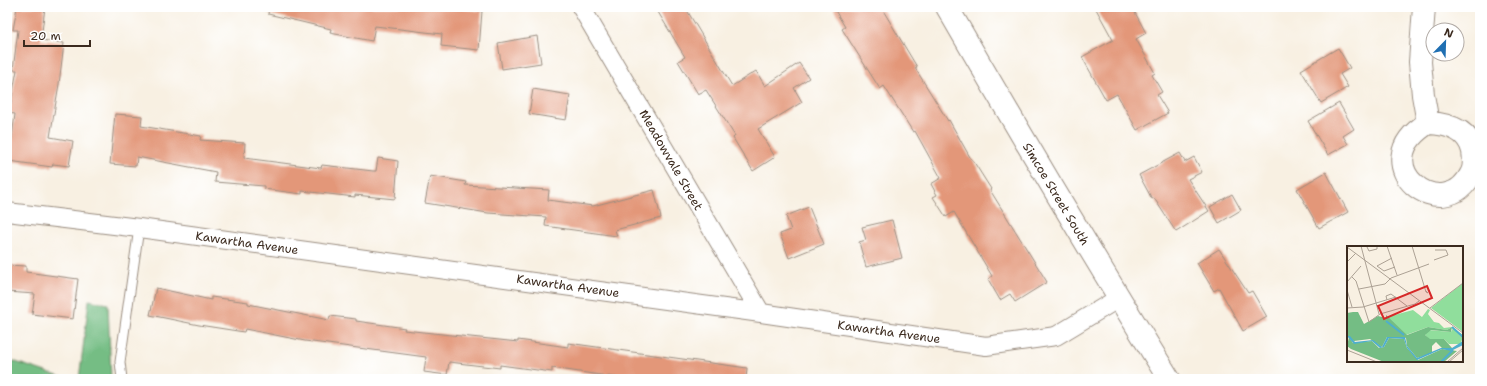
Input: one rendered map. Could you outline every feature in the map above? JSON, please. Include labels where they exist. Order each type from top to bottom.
[{"type":"street","name":"Meadowvale Street","points":[[581,7],[761,313]]},
{"type":"street","name":"Simcoe Street South","points":[[947,7],[1011,119],[1169,379]]},
{"type":"street","points":[[1424,7],[1420,62],[1423,95],[1428,122]]},
{"type":"street","name":"Kawartha Avenue","points":[[7,212],[139,228],[761,313],[986,346],[1056,336],[1119,298]]},
{"type":"lane","points":[[122,379],[120,362],[139,228]]},
{"type":"green space","points":[[89,300],[108,304],[111,379],[79,379]]},
{"type":"green space","points":[[7,359],[67,379],[7,379]]},
{"type":"building","points":[[17,7],[45,7],[41,40],[64,43],[50,137],[73,141],[69,166],[53,164],[52,167],[9,161],[15,114],[9,113],[17,70],[13,70],[18,30],[13,30]]},
{"type":"building","points":[[269,7],[441,7],[482,11],[479,50],[441,46],[442,34],[375,26],[372,41],[330,33],[331,29],[268,14]]},
{"type":"building","points":[[655,7],[685,7],[732,86],[756,71],[765,86],[799,63],[809,78],[794,88],[802,102],[758,129],[775,157],[753,171],[733,138],[735,136],[706,90],[698,94],[678,61],[685,57]]},
{"type":"building","points":[[833,7],[881,7],[917,67],[915,68],[948,121],[949,120],[971,159],[991,189],[990,190],[1047,282],[1015,302],[1010,294],[1000,300],[988,279],[992,276],[954,212],[946,217],[933,197],[937,195],[931,184],[941,178],[915,131],[913,132],[884,86],[880,89],[842,29],[845,27]]},
{"type":"building","points":[[1095,7],[1132,7],[1146,33],[1136,39],[1155,73],[1152,75],[1162,92],[1157,95],[1168,113],[1137,130],[1117,94],[1106,100],[1082,57],[1113,40]]},
{"type":"building","points":[[537,36],[541,63],[502,69],[498,43]]},
{"type":"building","points":[[1338,48],[1350,68],[1340,74],[1348,87],[1321,103],[1301,70]]},
{"type":"building","points":[[533,89],[570,95],[566,120],[529,114]]},
{"type":"building","points":[[1339,103],[1354,129],[1343,136],[1348,144],[1328,155],[1308,121]]},
{"type":"building","points":[[115,114],[142,116],[141,126],[201,136],[200,140],[245,143],[244,158],[321,168],[322,165],[373,171],[376,171],[378,158],[398,161],[395,199],[355,195],[355,197],[302,191],[302,194],[264,189],[264,186],[215,182],[216,172],[137,157],[136,166],[110,164]]},
{"type":"building","points":[[1180,153],[1185,162],[1194,157],[1202,172],[1188,179],[1209,211],[1176,232],[1154,198],[1152,199],[1139,175]]},
{"type":"building","points":[[1326,172],[1348,212],[1319,228],[1297,189]]},
{"type":"building","points":[[430,176],[466,182],[465,185],[549,190],[548,200],[593,206],[654,190],[661,218],[615,230],[617,236],[545,226],[546,217],[488,213],[425,203]]},
{"type":"building","points":[[1232,194],[1241,210],[1219,223],[1210,207]]},
{"type":"building","points":[[809,207],[824,244],[789,258],[780,234],[791,230],[786,216]]},
{"type":"building","points":[[892,220],[902,258],[866,267],[859,242],[866,240],[862,227]]},
{"type":"building","points":[[1219,249],[1248,293],[1252,291],[1267,317],[1243,331],[1219,288],[1214,291],[1197,263]]},
{"type":"building","points":[[7,265],[26,266],[26,272],[78,279],[73,319],[32,314],[35,294],[7,292]]},
{"type":"building","points":[[156,288],[211,300],[211,297],[248,302],[248,304],[329,320],[330,316],[405,328],[404,330],[518,342],[518,340],[568,347],[568,343],[747,368],[746,379],[628,379],[552,368],[552,372],[500,365],[500,368],[449,362],[447,375],[424,372],[426,357],[305,341],[245,329],[244,332],[150,315]]}]
